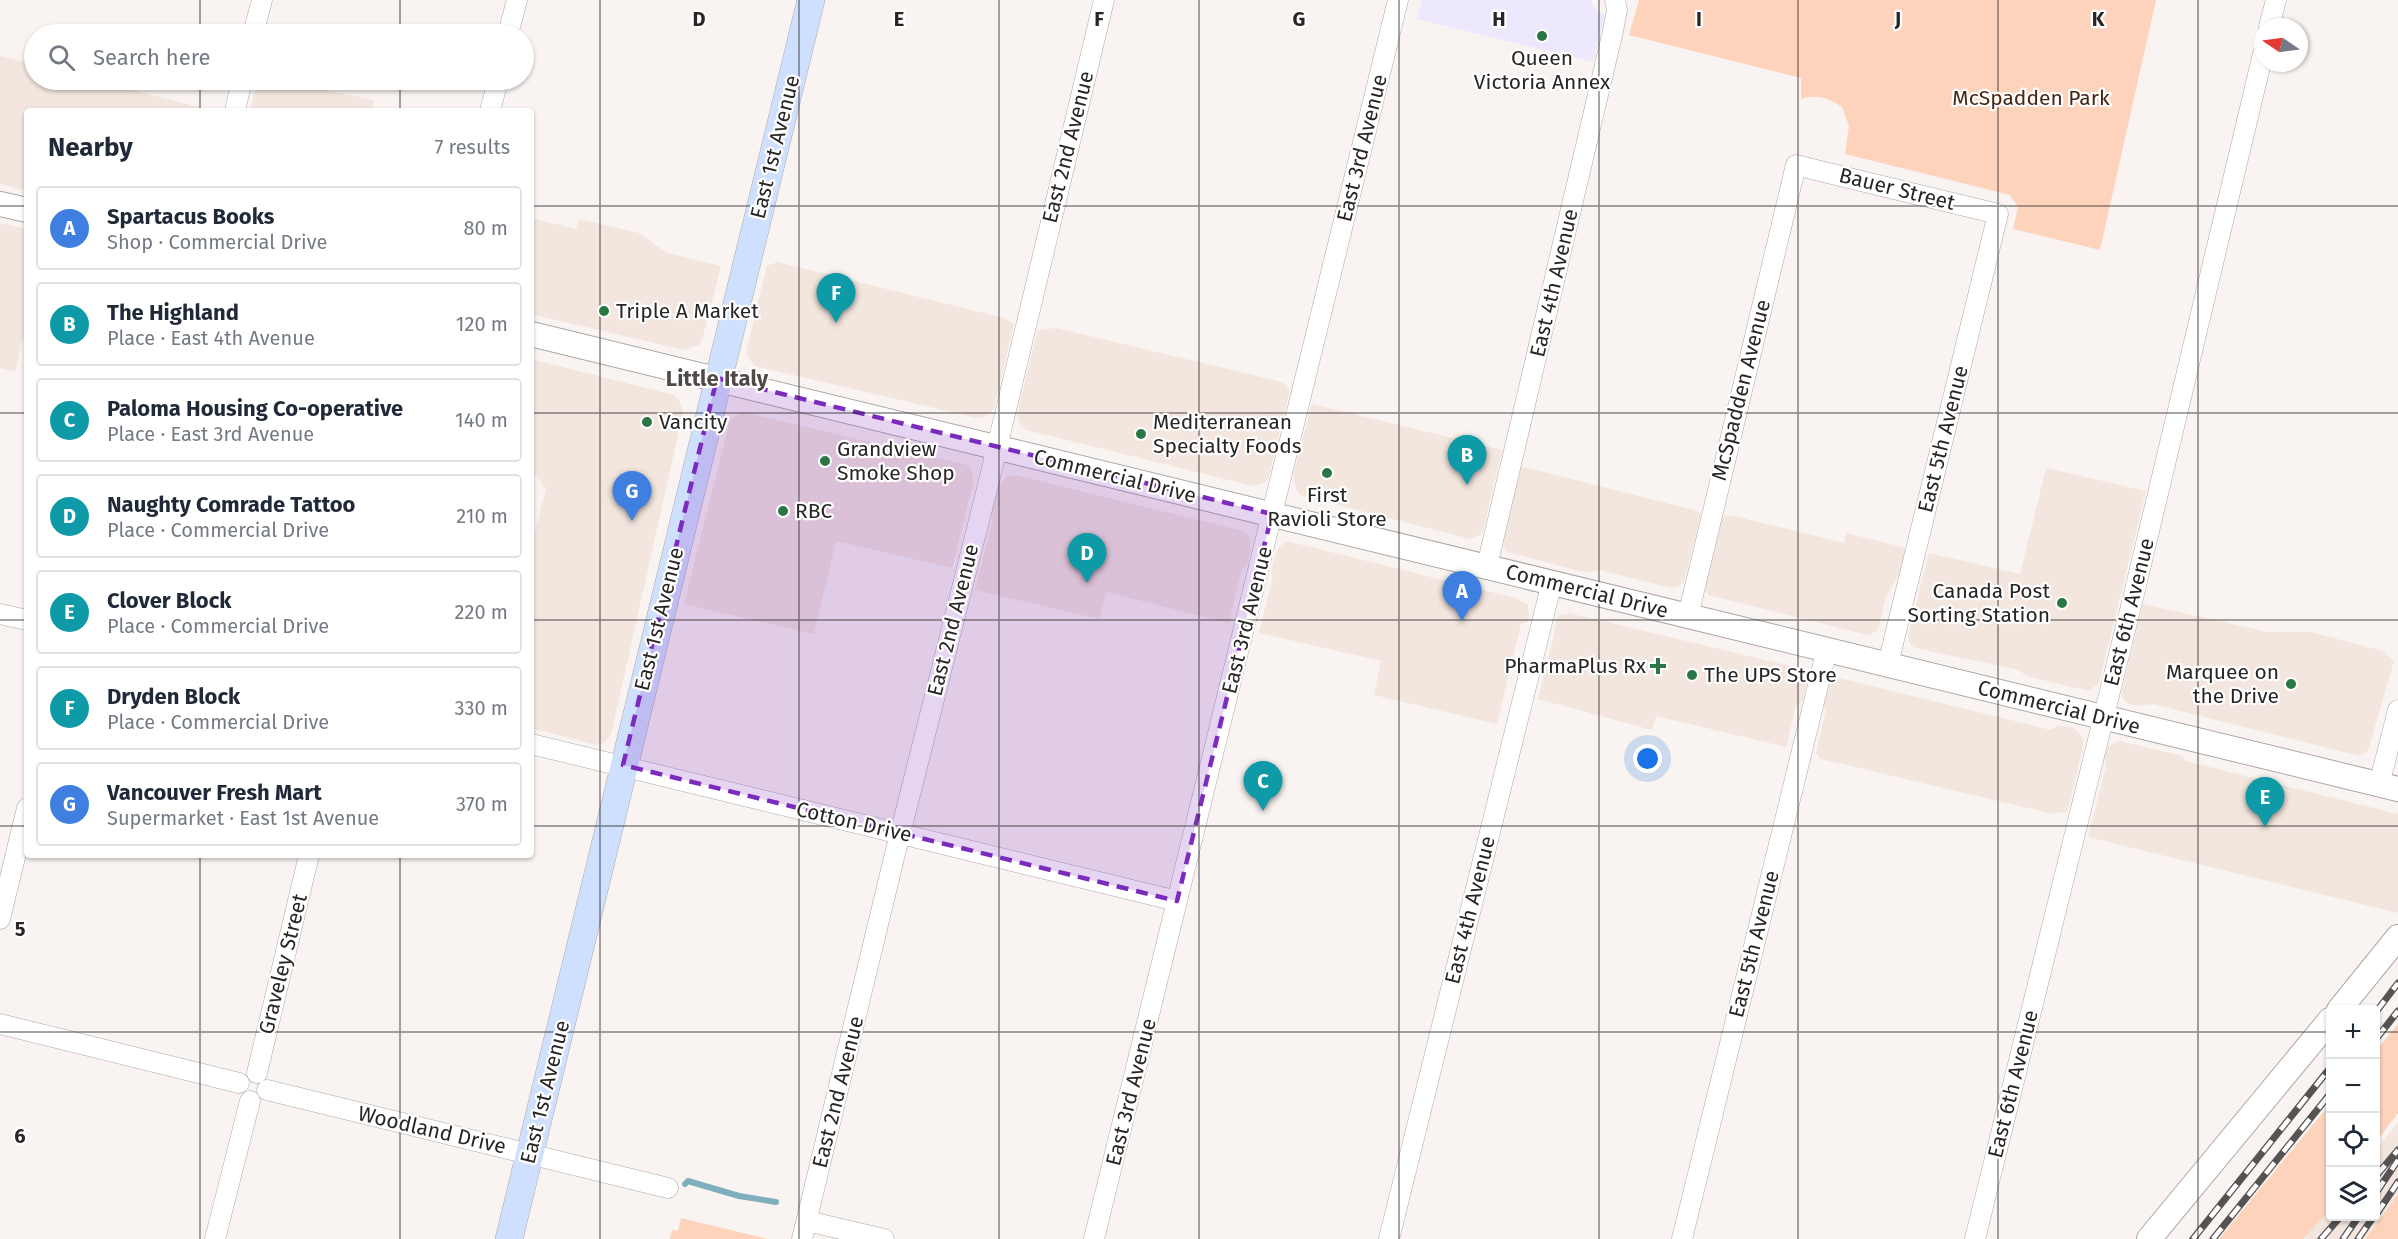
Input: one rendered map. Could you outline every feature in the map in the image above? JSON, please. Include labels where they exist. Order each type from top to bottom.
[{"type":"main road","name":"East 1st Avenue","points":[[509,1239],[717,378],[811,0]]},
{"type":"street","points":[[256,24],[262,0]]},
{"type":"street","points":[[511,24],[517,0]]},
{"type":"street","name":"East 2nd Avenue","points":[[804,1230],[1104,0]]},
{"type":"street","name":"East 3rd Avenue","points":[[1094,1239],[1398,0]]},
{"type":"street","name":"East 4th Avenue","points":[[1487,566],[1613,31],[1617,10],[1615,0]]},
{"type":"street","points":[[2271,18],[2276,0]]},
{"type":"street","name":"East 6th Avenue","points":[[1975,1239],[2259,72]]},
{"type":"street","points":[[235,108],[239,90]]},
{"type":"street","points":[[491,108],[495,90]]},
{"type":"street","name":"Bauer Street","points":[[1796,165],[1998,214]]},
{"type":"street","name":"McSpadden Avenue","points":[[1688,616],[1796,165]]},
{"type":"street","points":[[0,204],[24,209]]},
{"type":"street","name":"East 5th Avenue","points":[[1888,664],[1998,214]]},
{"type":"street","name":"Commercial Drive","points":[[534,335],[2389,787]]},
{"type":"street","name":"East 4th Avenue","points":[[1389,1239],[1552,582]]},
{"type":"street","points":[[0,614],[24,620]]},
{"type":"street","name":"East 5th Avenue","points":[[1682,1239],[1827,649]]},
{"type":"street","points":[[2389,787],[2398,710]]},
{"type":"street","name":"Cotton Drive","points":[[534,745],[1177,902]]},
{"type":"street","points":[[0,919],[24,820]]},
{"type":"street","name":"Graveley Street","points":[[215,1239],[258,1088],[308,858]]},
{"type":"street","points":[[2343,1005],[2398,937]]},
{"type":"street","points":[[0,1024],[239,1083],[246,1074],[258,1088]]},
{"type":"street","points":[[2149,1239],[2326,1026]]},
{"type":"street","name":"Woodland Drive","points":[[258,1088],[668,1188]]},
{"type":"street","points":[[804,1230],[884,1239]]},
{"type":"highlighted area","points":[[717,378],[1272,514],[1177,901],[623,765]]},
{"type":"shaded area","name":"Queen Victoria Annex","points":[[1422,0],[1590,0],[1596,10],[1605,15],[1593,62],[1417,19]]},
{"type":"shaded area","points":[[0,56],[24,62],[24,90],[132,90],[201,108],[24,108],[24,190],[0,184]]},
{"type":"shaded area","points":[[255,90],[326,90],[374,100],[373,108],[251,108]]},
{"type":"shaded area","points":[[534,219],[576,229],[579,219],[639,233],[667,253],[721,266],[702,340],[699,345],[684,350],[534,315]]},
{"type":"shaded area","points":[[0,223],[24,228],[24,341],[22,341],[15,372],[0,368]]},
{"type":"shaded area","points":[[777,262],[1004,318],[1014,324],[991,412],[984,417],[977,418],[755,366],[747,356],[747,348],[767,266]]},
{"type":"shaded area","points":[[1056,328],[1282,382],[1290,390],[1268,480],[1253,486],[1026,430],[1020,425],[1017,413],[1038,330]]},
{"type":"shaded area","points":[[534,360],[674,395],[680,402],[683,412],[611,735],[602,744],[596,745],[534,729],[534,535],[546,489],[534,475]]},
{"type":"shaded area","points":[[1312,404],[1502,450],[1482,534],[1470,539],[1298,493],[1294,482],[1294,472]]},
{"type":"shaded area","points":[[743,412],[967,465],[972,471],[973,483],[952,568],[836,541],[814,634],[684,604],[729,423],[733,417]]},
{"type":"shaded area","points":[[1520,466],[1694,510],[1701,514],[1684,582],[1671,588],[1599,570],[1587,573],[1511,553],[1505,549],[1502,537]]},
{"type":"shaded area","points":[[2046,468],[2146,491],[2099,683],[2089,691],[2026,676],[2019,670],[1915,648],[1911,645],[1908,636],[1929,553],[2020,574]]},
{"type":"shaded area","points":[[1016,475],[1243,531],[1249,536],[1251,549],[1247,565],[1242,569],[1229,623],[1106,592],[1099,619],[975,590],[993,518],[989,510],[994,492],[1007,476]]},
{"type":"shaded area","points":[[1730,515],[1844,543],[1846,533],[1906,548],[1900,573],[1886,597],[1878,630],[1870,635],[1863,634],[1708,595],[1704,586],[1721,516]]},
{"type":"shaded area","points":[[1287,541],[1515,598],[1528,605],[1529,621],[1521,624],[1497,724],[1374,695],[1381,661],[1259,633],[1273,576],[1271,572],[1276,553],[1279,547]]},
{"type":"shaded area","points":[[2143,604],[2268,632],[2311,632],[2383,651],[2394,661],[2368,751],[2359,756],[2153,704],[2135,706],[2128,704],[2122,696],[2122,690]]},
{"type":"shaded area","points":[[1569,613],[1799,668],[1804,672],[1807,681],[1803,700],[1796,705],[1786,747],[1656,716],[1652,730],[1538,699],[1556,619],[1559,615]]},
{"type":"shaded area","points":[[1839,678],[2051,730],[2058,725],[2074,728],[2083,737],[2083,745],[2068,811],[2053,814],[1821,759],[1816,753],[1826,710],[1823,706],[1827,687],[1834,679]]},
{"type":"shaded area","points":[[2119,741],[2183,756],[2186,761],[2398,814],[2398,913],[2088,837],[2106,767],[2104,756],[2107,747]]},
{"type":"shaded area","points":[[2398,1122],[2398,1193],[2380,1217],[2380,1167],[2380,1145]]},
{"type":"shaded area","points":[[2326,1211],[2326,1221],[2377,1221],[2364,1239],[2304,1239]]},
{"type":"green space","name":"McSpadden Park","points":[[1639,0],[2156,0],[2100,250],[2013,229],[2018,207],[2010,195],[1845,154],[1849,126],[1842,107],[1822,98],[1801,99],[1801,78],[1629,35]]},
{"type":"green space","points":[[2398,1024],[2398,1113],[2380,1137],[2380,1059],[2380,1046]]},
{"type":"green space","points":[[2326,1109],[2326,1214],[2303,1239],[2219,1239]]},
{"type":"green space","points":[[2398,1194],[2398,1239],[2365,1239]]},
{"type":"green space","points":[[681,1218],[768,1239],[670,1239],[672,1230],[678,1231]]},
{"type":"waterway","points":[[685,1184],[688,1181],[739,1196],[776,1202]]},
{"type":"railway","points":[[2380,1007],[2398,983]]},
{"type":"railway","points":[[2380,1034],[2398,1011]]},
{"type":"railway","points":[[2193,1239],[2326,1073]]},
{"type":"railway","points":[[2213,1239],[2326,1099]]},
{"type":"railway","points":[[2380,1171],[2398,1150]]},
{"type":"railway","points":[[2380,1187],[2398,1160]]},
{"type":"railway","points":[[2380,1209],[2398,1182]]},
{"type":"railway","points":[[2321,1239],[2337,1221]]},
{"type":"railway","points":[[2343,1239],[2356,1221]]},
{"type":"railway","points":[[2358,1239],[2371,1221]]},
{"type":"place","name":"Queen Victoria Annex","points":[[1542,36]]},
{"type":"place","name":"Triple A Market","points":[[604,311]]},
{"type":"place","name":"Dryden Block","points":[[836,323]]},
{"type":"place","name":"Vancity","points":[[647,422]]},
{"type":"place","name":"Mediterranean Specialty Foods","points":[[1141,434]]},
{"type":"place","name":"Grandview Smoke Shop","points":[[825,461]]},
{"type":"place","name":"First Ravioli Store","points":[[1327,473]]},
{"type":"place","name":"The Highland","points":[[1467,485]]},
{"type":"place","name":"RBC","points":[[783,511]]},
{"type":"place","name":"Vancouver Fresh Mart","points":[[632,521]]},
{"type":"place","name":"Naughty Comrade Tattoo","points":[[1087,583]]},
{"type":"place","name":"Canada Post Sorting Station","points":[[2062,603]]},
{"type":"place","name":"Spartacus Books","points":[[1462,621]]},
{"type":"place","name":"PharmaPlus Rx","points":[[1658,666]]},
{"type":"place","name":"The UPS Store","points":[[1692,675]]},
{"type":"place","name":"Marquee on the Drive","points":[[2291,684]]},
{"type":"place","name":"Paloma Housing Co-operative","points":[[1263,811]]},
{"type":"place","name":"Clover Block","points":[[2265,827]]},
{"type":"district","name":"Little Italy","points":[[717,378]]}]
